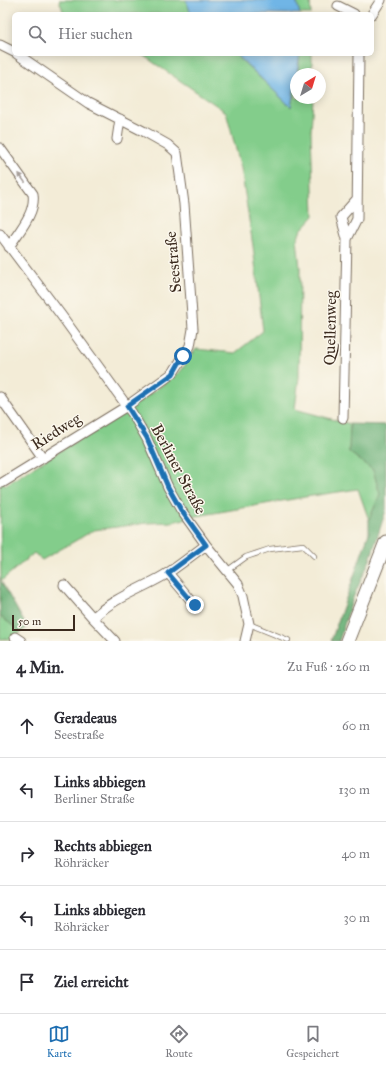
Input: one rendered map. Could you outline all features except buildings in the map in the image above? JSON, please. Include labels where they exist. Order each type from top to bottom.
[{"type":"main road","points":[[347,641],[386,542]]},
{"type":"street","points":[[373,12],[381,0]]},
{"type":"street","points":[[338,6],[350,12]]},
{"type":"street","points":[[0,45],[12,51]]},
{"type":"street","name":"Seestraße","points":[[20,56],[88,103],[168,145],[177,153],[184,204],[193,329],[190,346],[173,374],[127,406]]},
{"type":"street","name":"Quellenweg","points":[[347,239],[357,219],[359,56]]},
{"type":"street","points":[[117,139],[120,119]]},
{"type":"street","points":[[0,148],[33,194],[34,200],[31,211],[9,247]]},
{"type":"street","name":"Quellenweg","points":[[344,418],[347,239],[341,217],[357,199]]},
{"type":"street","name":"Berliner Straße","points":[[0,234],[127,406],[147,438],[168,487],[181,510],[206,545],[238,584],[244,596],[249,624],[245,641]]},
{"type":"street","points":[[0,396],[43,458]]},
{"type":"street","name":"Riedweg","points":[[2,483],[87,429],[127,406]]},
{"type":"street","points":[[93,618],[103,608],[117,599],[168,573],[206,545]]},
{"type":"street","points":[[168,573],[195,605]]},
{"type":"street","points":[[64,585],[115,641]]},
{"type":"lane","points":[[228,570],[246,557],[270,549],[303,545],[314,556]]},
{"type":"lane","points":[[249,624],[288,640]]},
{"type":"green space","points":[[59,0],[186,0],[190,12],[64,12]]},
{"type":"green space","points":[[296,0],[310,0],[311,12],[299,12]]},
{"type":"green space","points":[[144,56],[237,56],[291,107],[292,104],[313,104],[311,132],[314,216],[301,230],[297,239],[300,268],[299,377],[295,409],[350,424],[349,452],[373,470],[380,494],[369,520],[358,489],[197,516],[172,522],[147,523],[94,530],[42,560],[34,553],[1,581],[0,478],[5,485],[139,402],[181,371],[196,349],[235,353],[263,331],[253,246],[241,168],[226,112]]},
{"type":"green space","points":[[300,56],[312,56],[312,68],[299,68]]},
{"type":"green space","points":[[350,424],[386,425],[386,510],[370,560],[353,598],[339,641],[331,641],[369,533],[369,520],[380,494],[373,470],[349,452]]},
{"type":"green space","points":[[0,577],[27,627],[21,632],[0,616]]},
{"type":"green space","points":[[0,616],[21,632],[13,639],[0,639]]},
{"type":"water","points":[[186,0],[296,0],[299,12],[190,12]]},
{"type":"water","points":[[238,56],[300,56],[298,68],[290,68],[290,104],[292,104],[291,107]]},
{"type":"route","points":[[183,356],[173,374],[127,406],[147,438],[168,487],[181,510],[206,545],[168,573],[195,605]]}]
